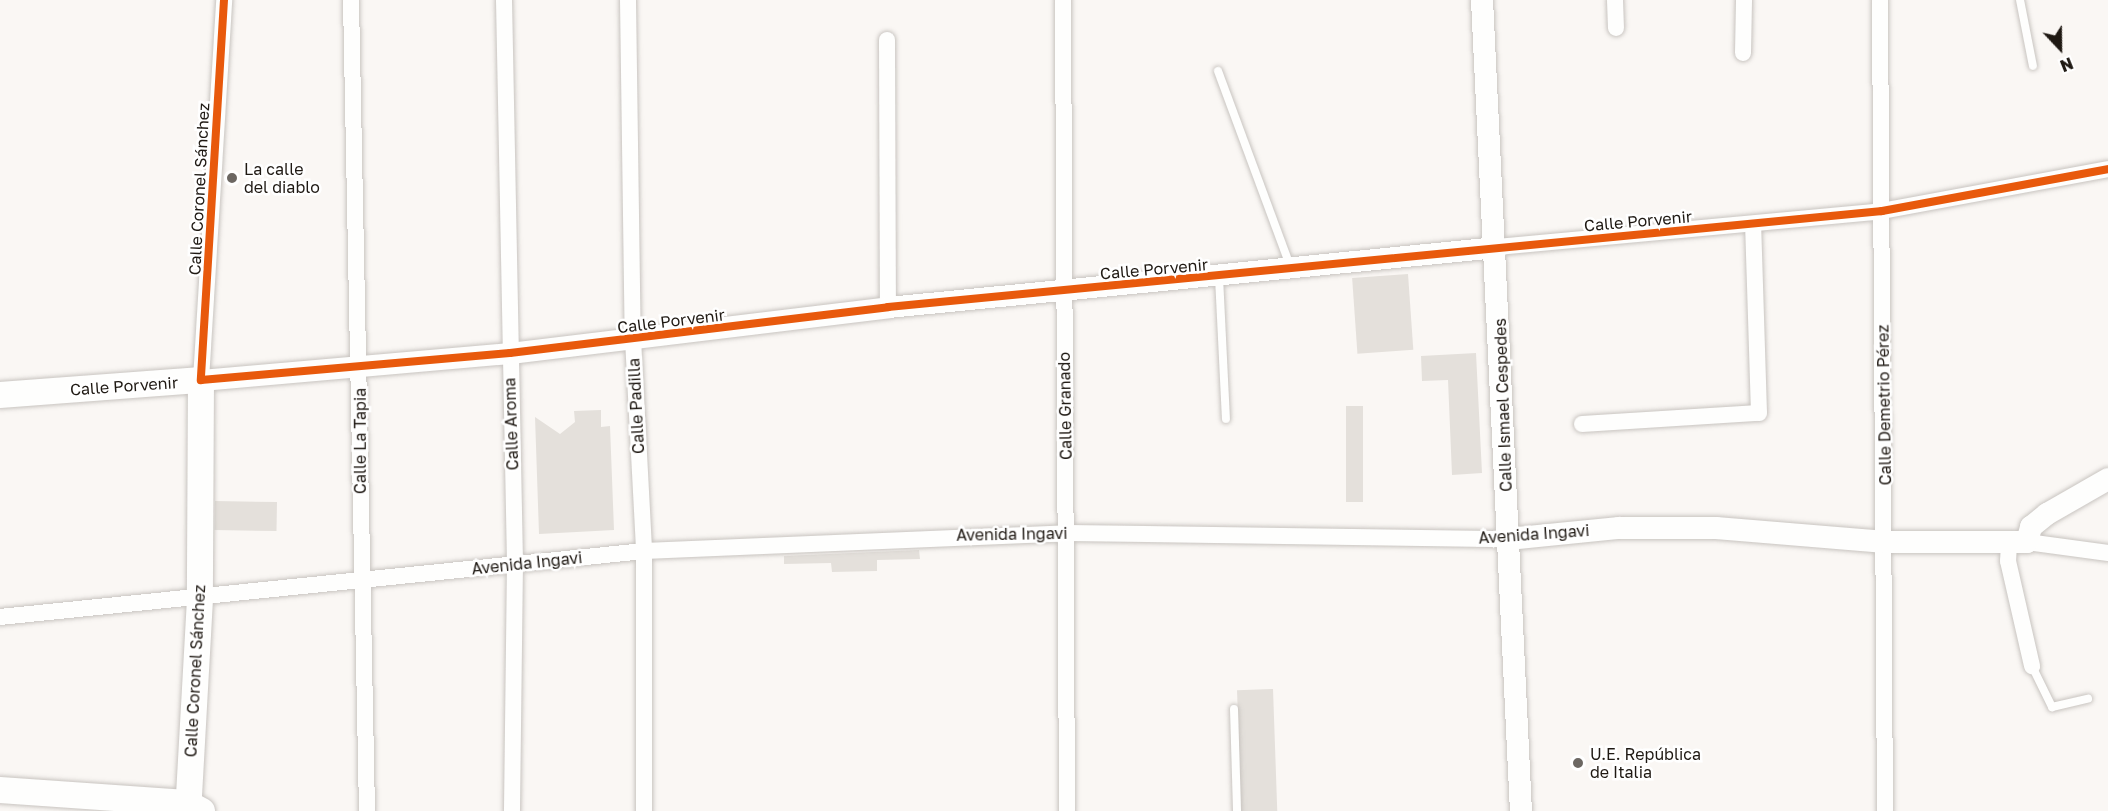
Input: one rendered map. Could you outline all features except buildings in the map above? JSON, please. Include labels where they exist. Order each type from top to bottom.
[{"type":"main road","name":"Calle Ismael Cespedes","points":[[1482,0],[1497,247],[1521,811]]},
{"type":"main road","name":"Calle Porvenir","points":[[0,395],[201,380]]},
{"type":"main road","name":"Calle Coronel Sánchez","points":[[192,808],[200,599],[201,380]]},
{"type":"main road","points":[[2018,543],[2039,520],[2108,479]]},
{"type":"main road","name":"Avenida Ingavi","points":[[1508,539],[1619,528],[1705,528],[1885,542],[2018,543]]},
{"type":"main road","points":[[0,789],[192,808]]},
{"type":"street","name":"Calle Coronel Sánchez","points":[[201,380],[224,0]]},
{"type":"street","name":"Calle La Tapia","points":[[351,0],[360,363],[361,584],[368,811]]},
{"type":"street","name":"Calle Aroma","points":[[504,0],[515,563],[512,811]]},
{"type":"street","name":"Calle Padilla","points":[[628,0],[633,339],[644,551],[644,811]]},
{"type":"street","name":"Calle Granado","points":[[1063,0],[1062,291],[1068,533],[1067,811]]},
{"type":"street","points":[[1615,0],[1616,28]]},
{"type":"street","points":[[1743,53],[1744,0]]},
{"type":"street","name":"Calle Demetrio Pérez","points":[[1880,0],[1885,811]]},
{"type":"street","points":[[886,40],[888,307]]},
{"type":"street","name":"Calle Porvenir","points":[[201,380],[360,363],[510,353],[888,307],[1219,277],[1497,247],[1882,211],[2108,169]]},
{"type":"street","points":[[1582,424],[1759,413],[1753,224]]},
{"type":"street","name":"Avenida Ingavi","points":[[0,617],[361,584],[515,563],[644,551],[1068,533],[1508,539]]},
{"type":"street","points":[[2032,666],[2008,561],[2018,543],[2108,553]]},
{"type":"lane","points":[[2020,0],[2033,66]]},
{"type":"lane","points":[[1218,71],[1291,269]]},
{"type":"lane","points":[[1219,277],[1226,418]]},
{"type":"lane","points":[[2032,666],[2052,707],[2088,699]]},
{"type":"lane","points":[[1234,708],[1237,811]]},
{"type":"cycle path","points":[[224,0],[201,380],[510,353],[888,307],[1882,211],[2108,169]]},
{"type":"place","name":"La calle del diablo","points":[[232,178]]},
{"type":"place","name":"U.E. República de Italia","points":[[1578,763]]}]
